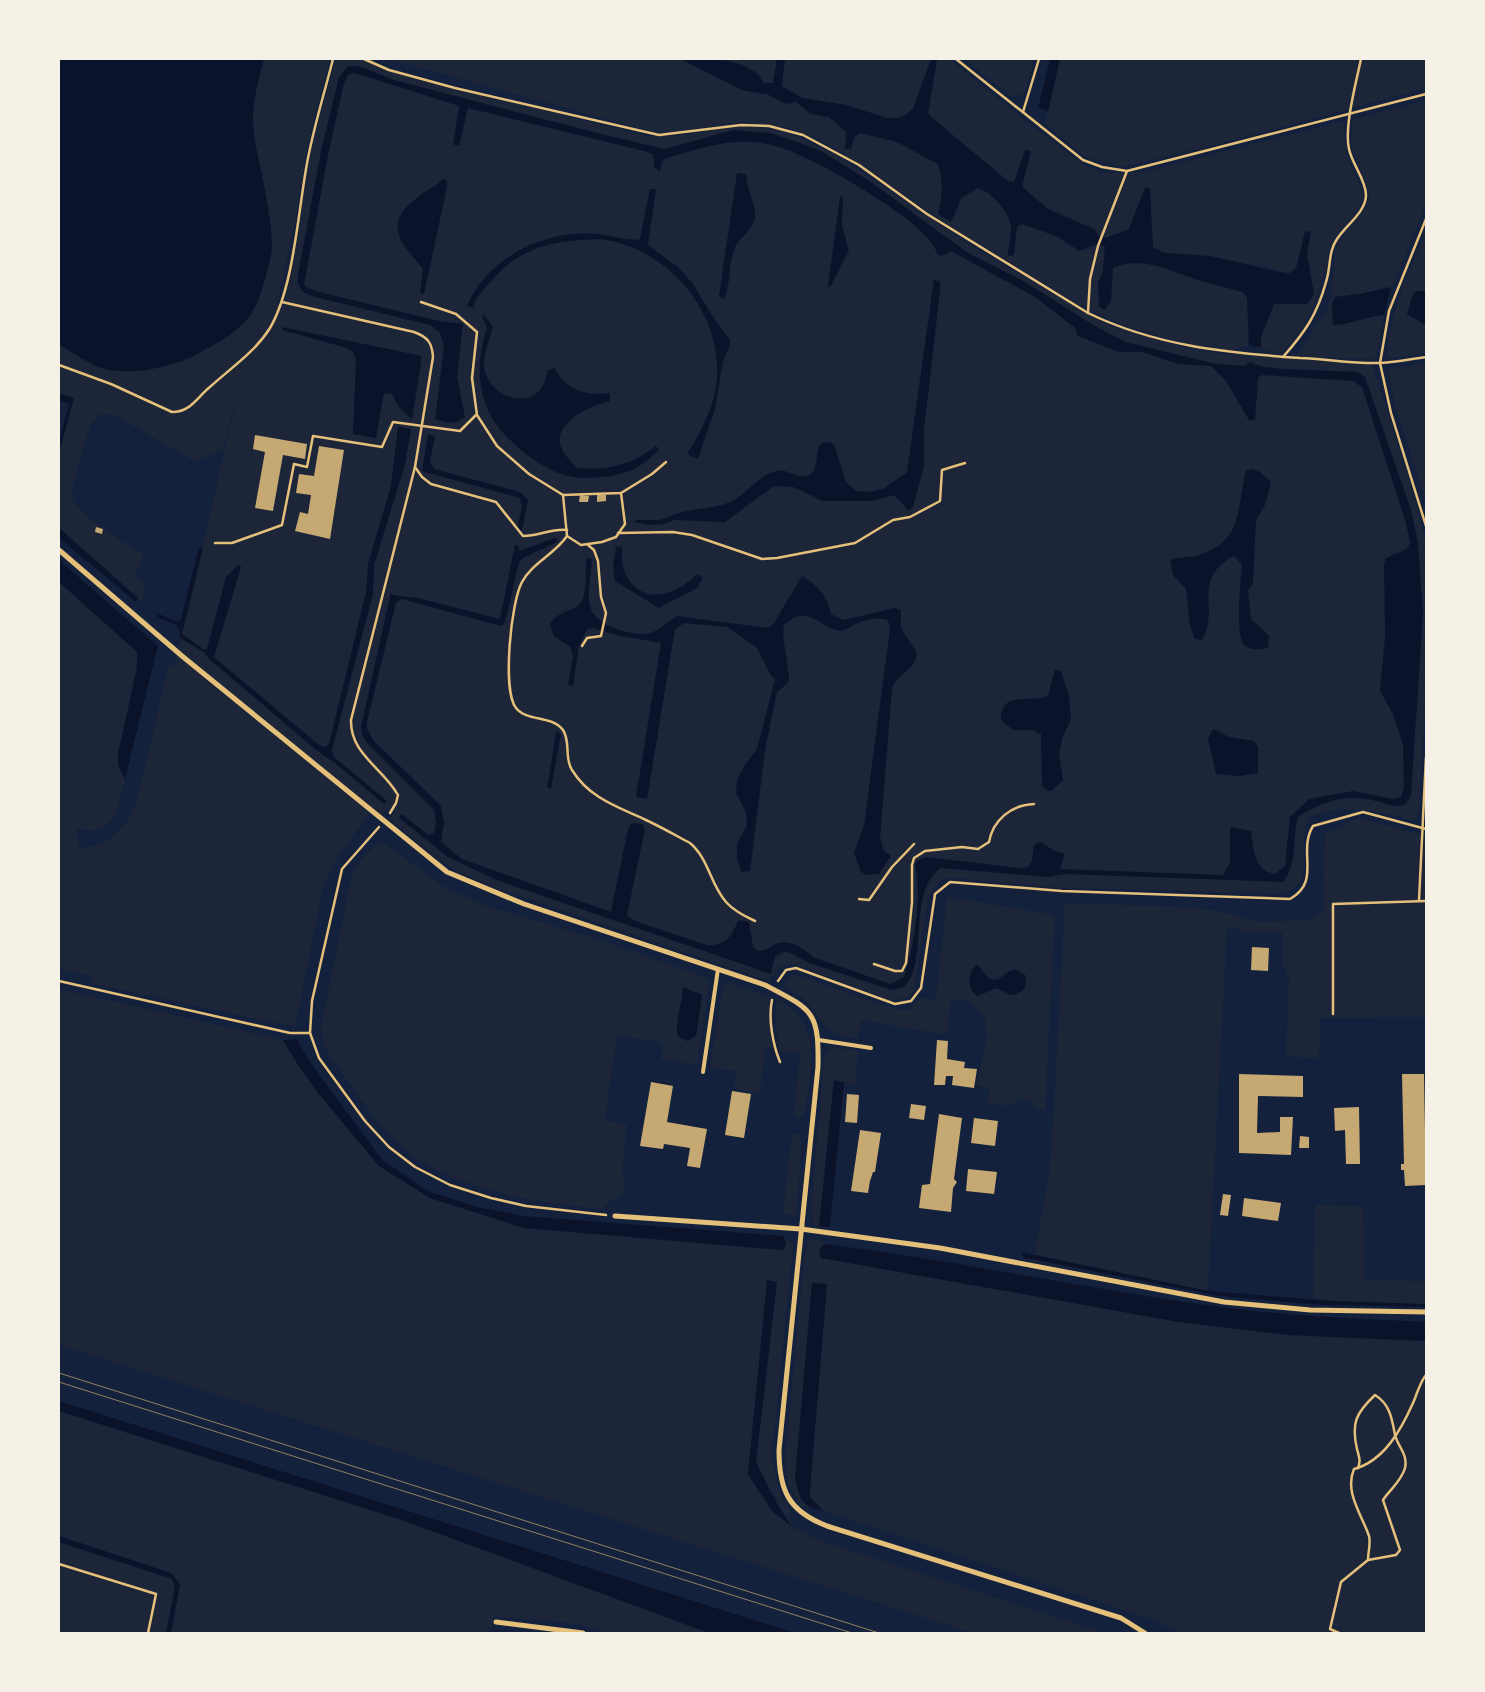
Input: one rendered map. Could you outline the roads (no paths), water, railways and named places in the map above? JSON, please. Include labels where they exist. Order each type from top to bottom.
[{"type":"street","points":[[59,550],[164,641],[383,822],[447,872],[524,904],[775,990],[801,1004],[811,1015],[819,1040],[818,1067],[779,1450],[782,1482],[795,1508],[807,1518],[827,1526],[1121,1618],[1145,1633]]},
{"type":"street","points":[[615,1216],[801,1229],[940,1248],[1224,1302],[1310,1310],[1426,1312]]},
{"type":"street","points":[[496,1622],[584,1633]]},
{"type":"lane","points":[[703,1072],[718,969]]},
{"type":"lane","points":[[819,1040],[871,1048]]},
{"type":"tram line","points":[[59,1373],[879,1633]]},
{"type":"tram line","points":[[59,1382],[852,1633]]}]
